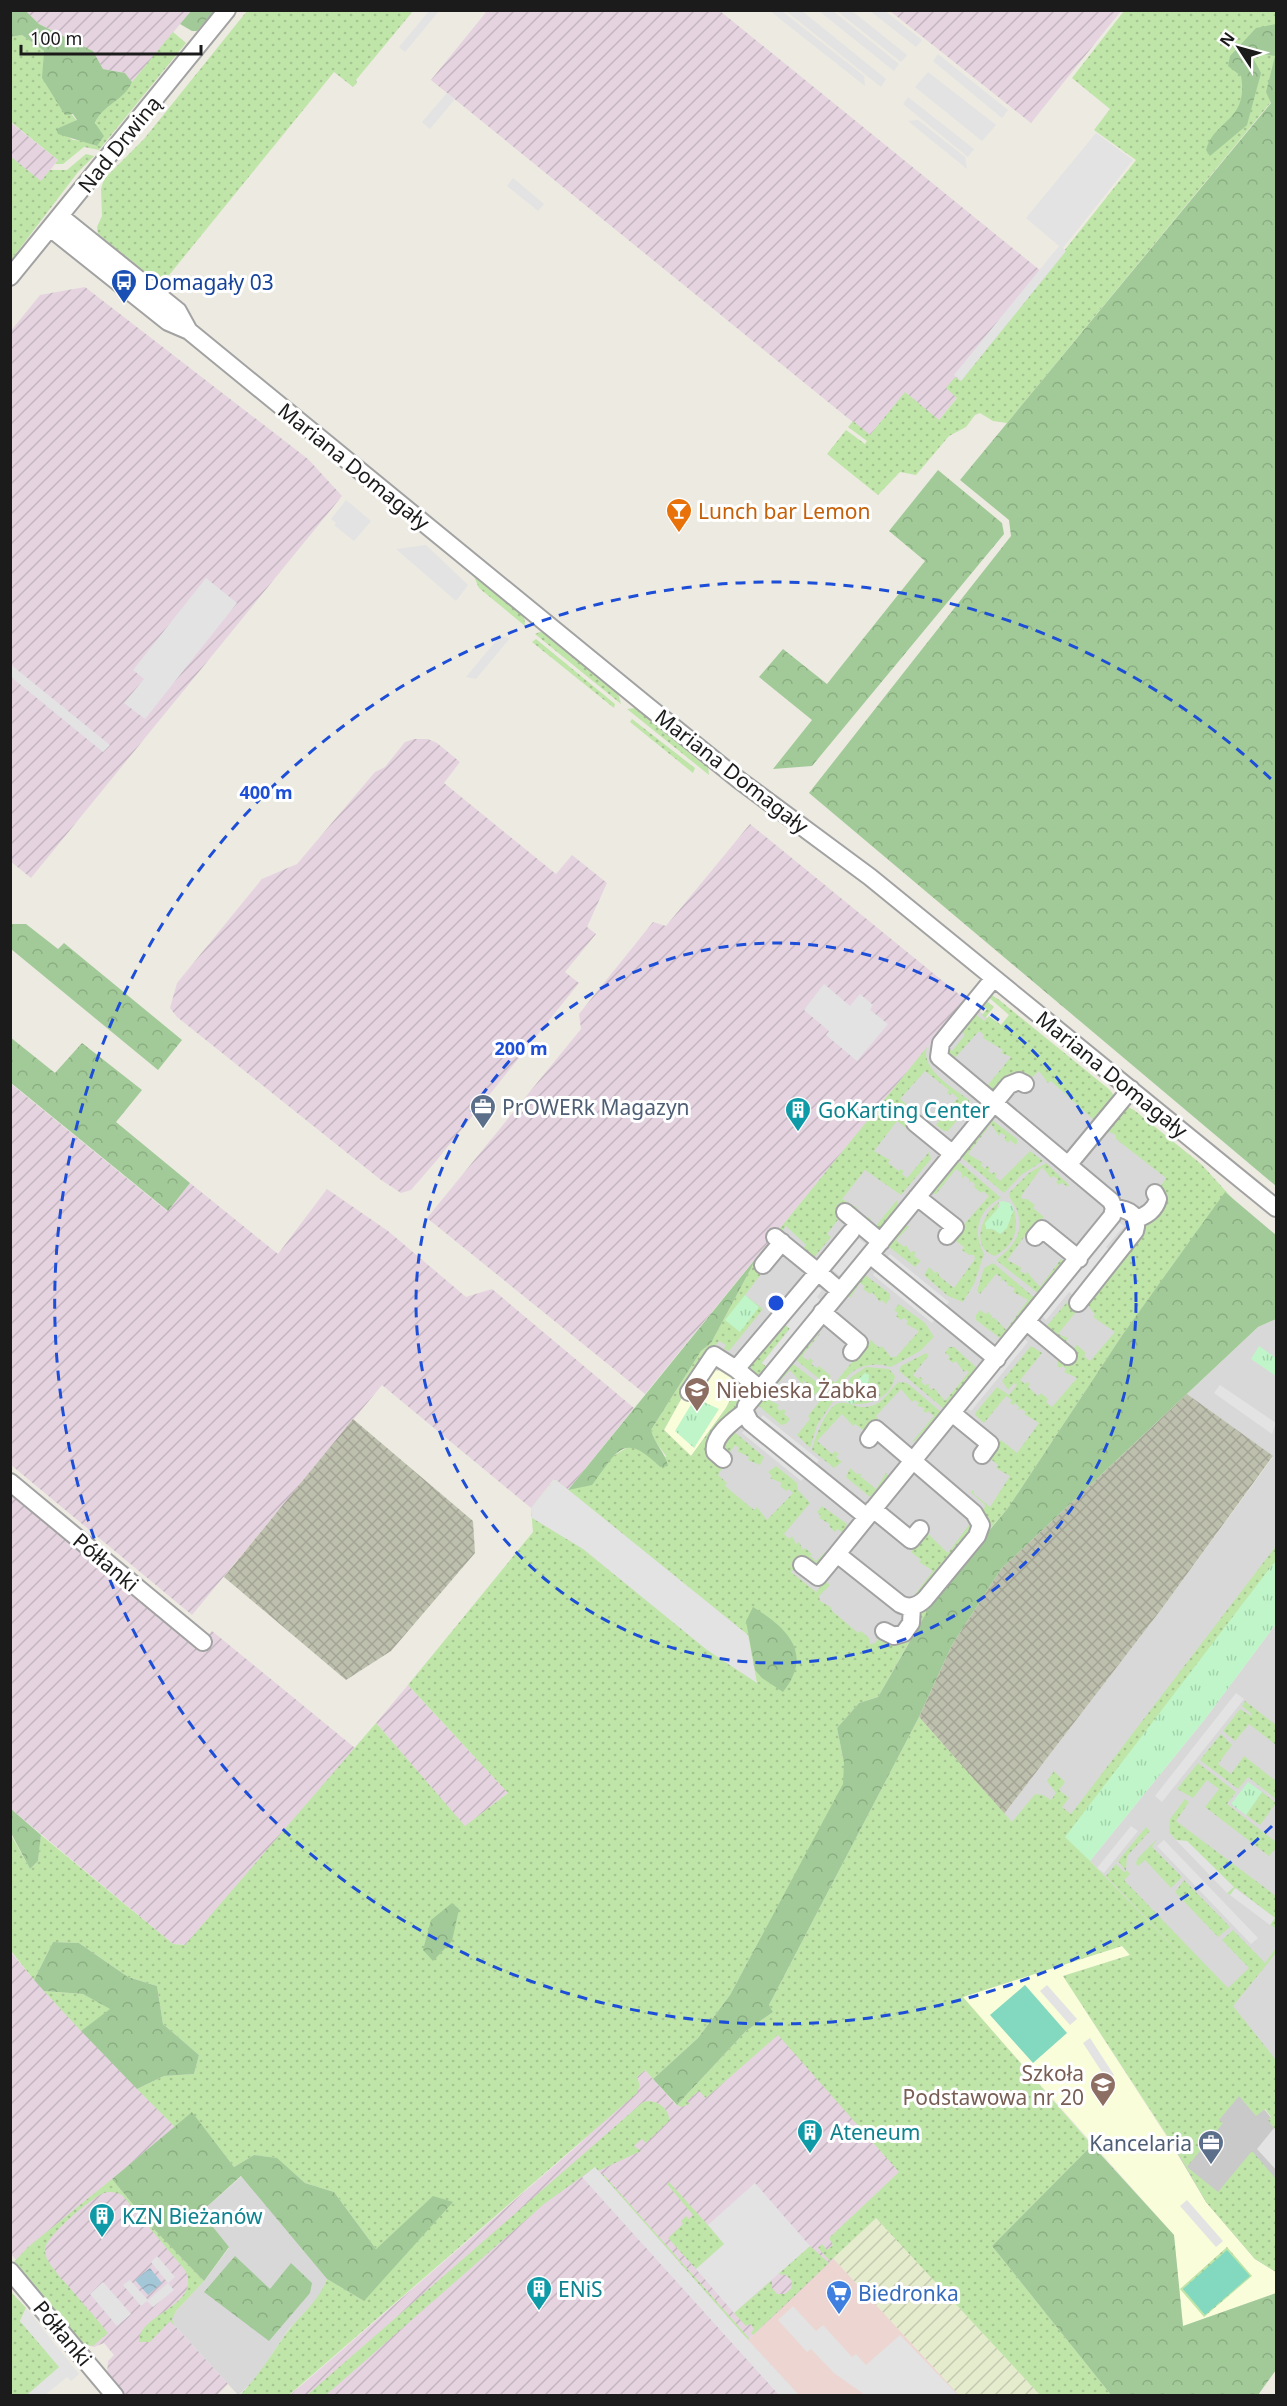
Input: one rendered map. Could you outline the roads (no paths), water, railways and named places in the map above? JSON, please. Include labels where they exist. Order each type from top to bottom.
[{"type":"street","name":"Nad Drwiną","points":[[10,277],[227,10]]},
{"type":"street","name":"Mariana Domagały","points":[[55,222],[168,322],[189,331],[731,774],[870,877],[1276,1209]]},
{"type":"street","points":[[802,1565],[818,1577],[1111,1219],[1114,1208],[1110,1199],[993,1104],[943,1062],[937,1054],[941,1043],[994,978]]},
{"type":"street","points":[[912,1539],[870,1513],[750,1422],[745,1412],[746,1406],[1012,1082],[1019,1081],[1025,1084]]},
{"type":"street","points":[[1068,1165],[1131,1089]]},
{"type":"street","points":[[915,1123],[952,1154]]},
{"type":"street","points":[[1137,1219],[1148,1215],[1156,1205],[1158,1198],[1155,1194]]},
{"type":"street","points":[[917,1197],[954,1228]]},
{"type":"street","points":[[1114,1208],[1129,1211],[1137,1219]]},
{"type":"street","points":[[844,1212],[875,1248],[997,1359]]},
{"type":"street","points":[[1078,1303],[1135,1231],[1137,1219]]},
{"type":"street","points":[[1042,1228],[1079,1259]]},
{"type":"street","points":[[736,1369],[851,1232]]},
{"type":"street","points":[[763,1265],[778,1240],[840,1291]]},
{"type":"street","points":[[822,1312],[859,1343]]},
{"type":"street","points":[[1027,1322],[1068,1356]]},
{"type":"street","points":[[689,1392],[716,1352],[759,1388]]},
{"type":"street","points":[[723,1460],[715,1452],[715,1444],[729,1425],[745,1412]]},
{"type":"street","points":[[952,1413],[990,1444],[982,1455]]},
{"type":"street","points":[[837,1554],[900,1604],[912,1607],[921,1603],[955,1563],[977,1536],[981,1525],[974,1513],[876,1429]]},
{"type":"street","name":"Półłanki","points":[[10,1482],[203,1642]]},
{"type":"street","points":[[884,1631],[894,1636],[904,1633],[911,1623],[912,1607]]},
{"type":"street","name":"Półłanki","points":[[10,2271],[115,2396]]},
{"type":"water","points":[[150,2268],[162,2283],[148,2295],[135,2280]]},
{"type":"place","name":"Domagały 03","points":[[124,305]]},
{"type":"place","name":"Lunch bar Lemon","points":[[679,534]]},
{"type":"place","name":"PrOWERk Magazyn","points":[[483,1130]]},
{"type":"place","name":"GoKarting Center","points":[[798,1133]]},
{"type":"place","name":"Niebieska Żabka","points":[[697,1413]]},
{"type":"place","name":"Szkoła Podstawowa nr 20","points":[[1103,2108]]},
{"type":"place","name":"Ateneum","points":[[810,2155]]},
{"type":"place","name":"Kancelaria","points":[[1211,2166]]},
{"type":"place","name":"KZN Bieżanów","points":[[102,2239]]},
{"type":"place","name":"ENiS","points":[[539,2312]]},
{"type":"place","name":"Biedronka","points":[[839,2316]]}]
